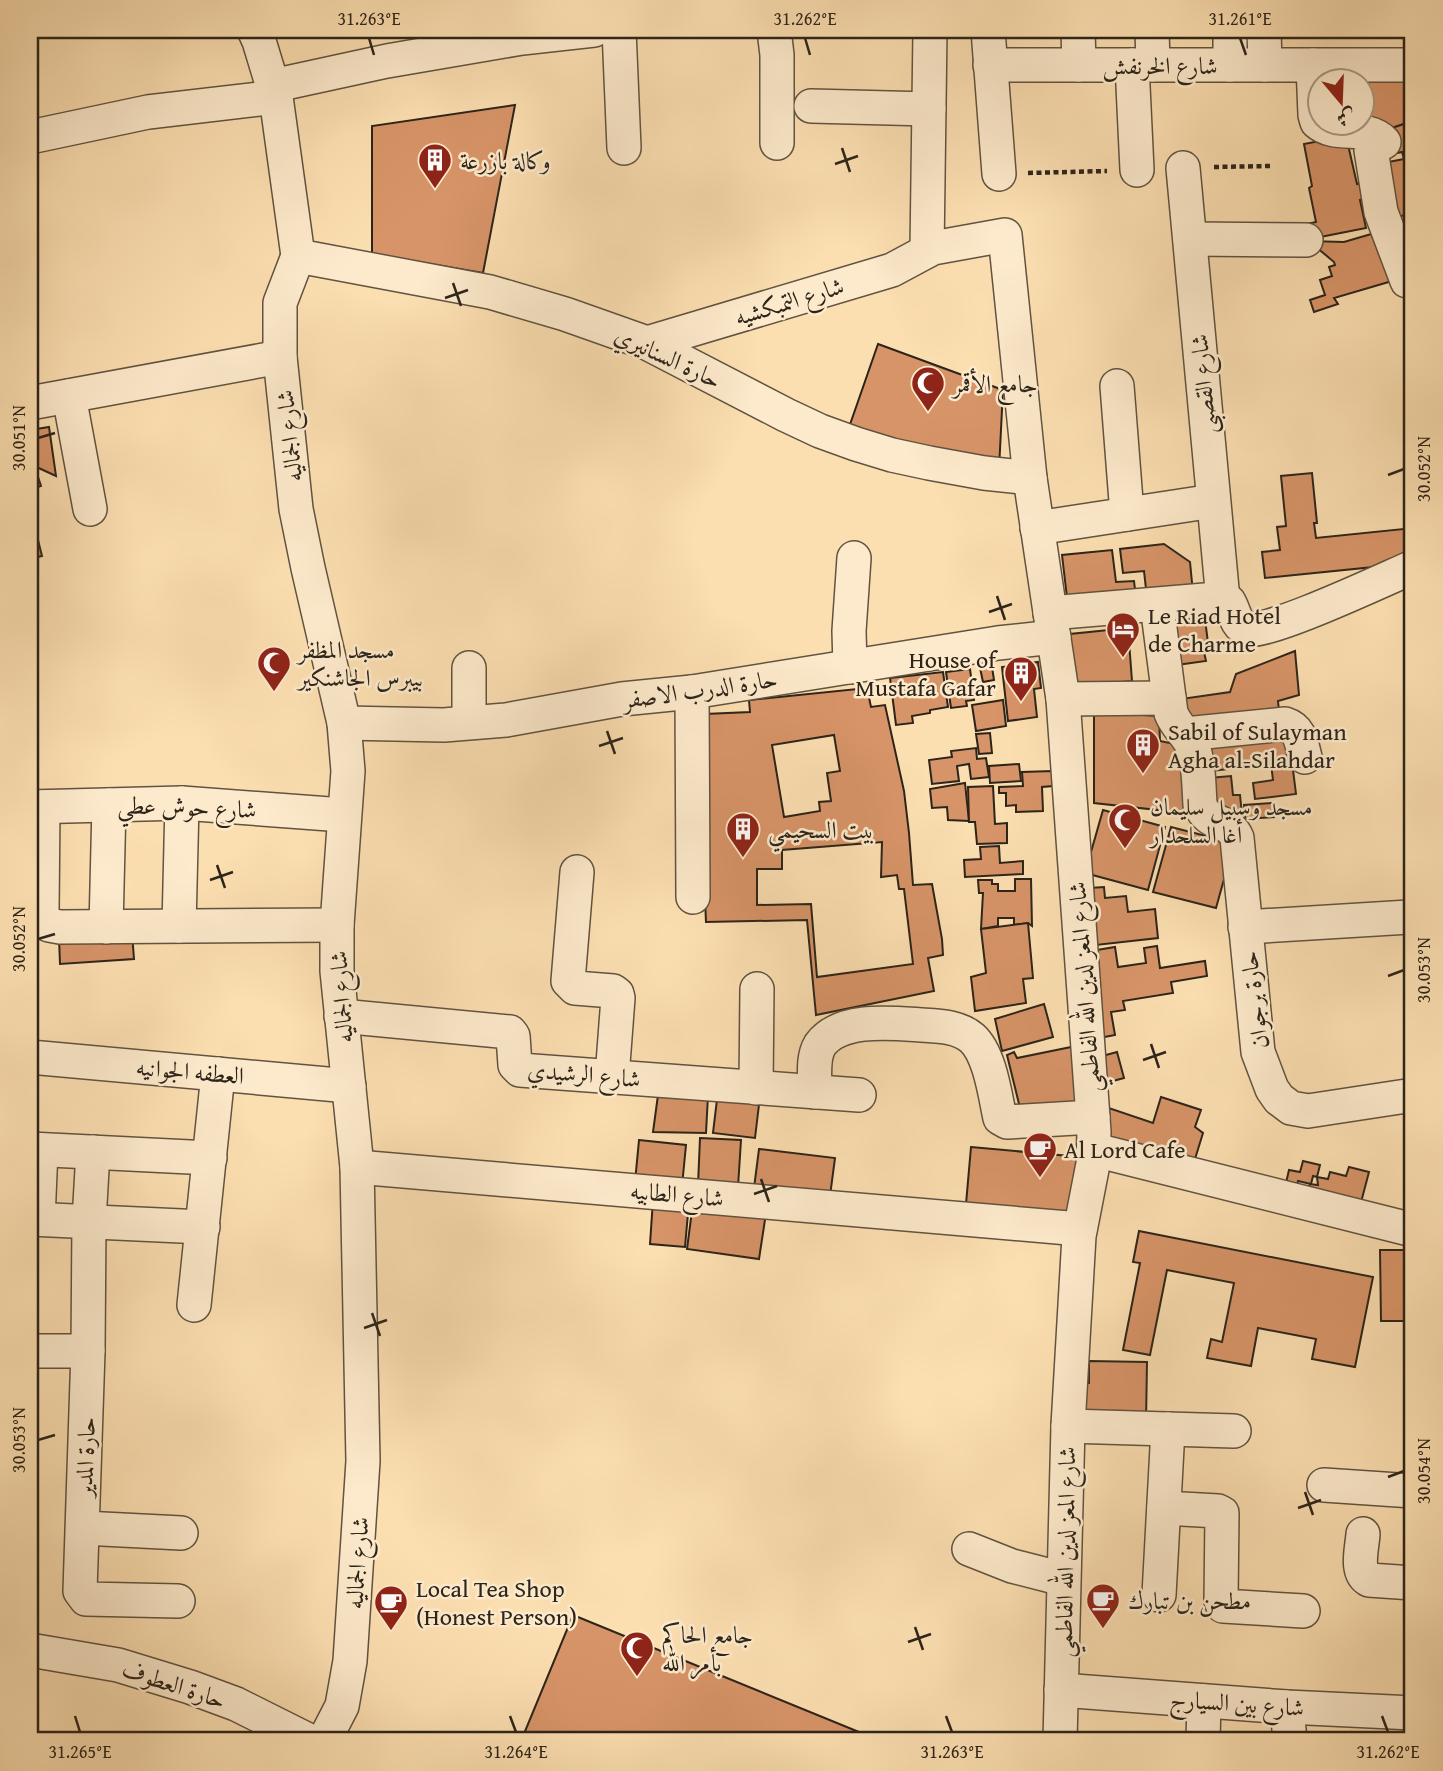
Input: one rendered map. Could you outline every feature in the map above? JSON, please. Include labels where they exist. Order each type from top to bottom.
[{"type":"street","points":[[254,30],[274,91],[298,256]]},
{"type":"street","points":[[30,137],[274,91],[420,43],[522,38],[594,30]]},
{"type":"street","points":[[619,30],[624,148]]},
{"type":"street","points":[[774,30],[777,55],[777,143]]},
{"type":"street","points":[[927,251],[930,30]]},
{"type":"street","points":[[988,30],[999,174]]},
{"type":"street","points":[[1078,30],[1079,65]]},
{"type":"street","points":[[1137,170],[1143,65],[1152,30]]},
{"type":"street","points":[[1230,30],[1230,65]]},
{"type":"street","points":[[1264,30],[1265,65]]},
{"type":"street","name":"شارع الخرنفش","points":[[990,65],[1413,65]]},
{"type":"street","points":[[1313,65],[1317,122],[1327,129],[1367,132],[1377,135],[1384,142],[1371,150],[1381,212],[1407,281],[1413,282]]},
{"type":"street","points":[[811,106],[929,109]]},
{"type":"street","name":"شارع القصبى","points":[[1183,168],[1223,600]]},
{"type":"street","name":"شارع التمبكشيه","points":[[647,343],[892,270],[940,246],[1005,235]]},
{"type":"street","name":"شارع المعز لدين الله الفاطمي","points":[[1005,235],[1030,478],[1063,699],[1095,1150],[1080,1229],[1068,1426],[1060,1741]]},
{"type":"street","points":[[1190,239],[1306,240]]},
{"type":"street","name":"حارة السنانيري","points":[[298,256],[490,292],[565,314],[647,343],[786,415],[856,444],[929,463],[1030,478]]},
{"type":"street","name":"شارع الجماليه","points":[[298,256],[280,303],[281,357],[296,509],[345,723],[348,771],[337,925],[337,971],[357,1167],[363,1461],[350,1661],[342,1706],[324,1741]]},
{"type":"street","points":[[30,403],[281,357]]},
{"type":"street","points":[[1116,386],[1127,514]]},
{"type":"street","points":[[69,396],[90,509]]},
{"type":"street","points":[[1037,528],[1213,501]]},
{"type":"street","points":[[850,667],[849,631],[855,558]]},
{"type":"street","points":[[1223,600],[1229,602],[1241,627],[1256,630],[1283,622],[1413,567]]},
{"type":"street","name":"حارة الدرب الاصفر","points":[[345,723],[444,724],[506,720],[622,699],[692,692],[998,643],[1052,625],[1157,605],[1223,600]]},
{"type":"street","name":"حارة برجوان","points":[[1157,605],[1171,713],[1195,751],[1200,805],[1203,813],[1215,822],[1229,826],[1237,838],[1258,1052],[1272,1089],[1279,1099],[1291,1108],[1308,1111],[1413,1094]]},
{"type":"street","points":[[469,668],[469,722]]},
{"type":"street","points":[[692,692],[693,897]]},
{"type":"street","points":[[1063,699],[1169,698]]},
{"type":"street","points":[[1185,734],[1285,724],[1299,734],[1305,757]]},
{"type":"street","points":[[180,926],[182,803]]},
{"type":"street","name":"شارع حوش عطي","points":[[36,807],[182,803],[344,815]]},
{"type":"street","points":[[106,927],[109,805]]},
{"type":"street","points":[[36,807],[36,873],[42,916],[49,925],[337,925]]},
{"type":"street","points":[[577,872],[568,981],[575,988],[613,991],[617,994],[612,1077]]},
{"type":"street","name":"حارة برجوان","points":[[1245,927],[1409,917]]},
{"type":"street","points":[[756,1088],[757,989]]},
{"type":"street","name":"شارع الرشيدي","points":[[341,1016],[510,1032],[513,1036],[515,1065],[520,1070],[859,1095]]},
{"type":"street","points":[[815,1092],[815,1056],[819,1047],[832,1034],[846,1028],[883,1022],[943,1027],[961,1031],[974,1039],[985,1056],[1000,1118],[1003,1120],[1007,1122],[1093,1117]]},
{"type":"street","name":"العطفه الجوانيه","points":[[30,1057],[349,1086]]},
{"type":"street","points":[[194,1304],[218,1074]]},
{"type":"street","points":[[203,1227],[34,1219],[35,1150],[210,1158]]},
{"type":"street","points":[[1095,1150],[1413,1230]]},
{"type":"street","name":"حارة المدير","points":[[93,1152],[80,1588],[86,1599],[178,1601]]},
{"type":"street","name":"شارع الطابيه","points":[[357,1167],[1080,1229]]},
{"type":"street","points":[[36,1351],[88,1351]]},
{"type":"street","points":[[1068,1426],[1234,1430]]},
{"type":"street","points":[[1159,1595],[1168,1429]]},
{"type":"street","points":[[1324,1485],[1413,1491]]},
{"type":"street","points":[[1164,1508],[1222,1513],[1223,1606],[1303,1611]]},
{"type":"street","points":[[83,1528],[181,1533]]},
{"type":"street","points":[[1363,1534],[1360,1570],[1365,1579],[1413,1583]]},
{"type":"street","points":[[969,1549],[1012,1566],[1063,1579]]},
{"type":"street","name":"حارة العطوف","points":[[30,1650],[118,1665],[190,1687],[236,1704],[310,1741]]},
{"type":"street","name":"شارع بين السيارج","points":[[1061,1690],[1287,1707],[1413,1713]]},
{"type":"street","points":[[1203,1741],[1204,1700]]},
{"type":"street","points":[[1287,1707],[1290,1741]]},
{"type":"building","points":[[1413,70],[1413,121],[1389,129],[1376,126],[1376,77]]},
{"type":"building","name":"وكالة بازرعة","points":[[515,105],[483,273],[372,254],[372,126]]},
{"type":"building","points":[[1413,121],[1413,156],[1404,159],[1402,152],[1397,153],[1389,129]]},
{"type":"building","points":[[1346,136],[1357,184],[1372,181],[1375,196],[1360,200],[1366,228],[1310,239],[1307,224],[1316,222],[1304,144]]},
{"type":"building","points":[[1413,156],[1413,212],[1388,221],[1378,164]]},
{"type":"building","points":[[1409,218],[1413,226],[1413,269],[1400,236],[1407,234],[1402,220]]},
{"type":"building","points":[[1378,232],[1392,281],[1334,298],[1338,304],[1314,312],[1310,300],[1325,295],[1320,280],[1332,276],[1329,267],[1335,265],[1309,241],[1344,242]]},
{"type":"building","name":"جامع الأقمر","points":[[878,344],[1003,390],[999,469],[846,436]]},
{"type":"building","points":[[49,427],[56,476],[30,464],[30,430]]},
{"type":"building","points":[[35,468],[41,486],[30,490],[30,470]]},
{"type":"building","points":[[1312,473],[1316,538],[1413,528],[1413,563],[1265,578],[1262,552],[1280,550],[1277,527],[1286,526],[1281,476]]},
{"type":"building","points":[[36,532],[42,556],[30,559],[30,533]]},
{"type":"building","points":[[1164,544],[1190,562],[1193,593],[1147,598],[1144,571],[1123,573],[1120,549]]},
{"type":"building","points":[[1112,550],[1116,582],[1134,581],[1136,598],[1068,606],[1062,555]]},
{"type":"building","points":[[1204,611],[1209,651],[1204,652],[1206,661],[1169,666],[1163,616]]},
{"type":"building","points":[[1128,628],[1132,681],[1074,686],[1070,634]]},
{"type":"building","points":[[1295,651],[1299,695],[1278,701],[1280,720],[1184,724],[1181,699],[1230,692],[1236,674]]},
{"type":"building","name":"House of Mustafa Gafar","points":[[1038,662],[1041,688],[1034,689],[1037,717],[1008,721],[1002,667]]},
{"type":"building","points":[[992,667],[994,680],[983,682],[980,668]]},
{"type":"building","points":[[970,669],[974,700],[966,701],[967,706],[951,708],[946,672]]},
{"type":"building","points":[[943,672],[948,707],[912,716],[913,723],[896,725],[890,678]]},
{"type":"building","name":"بيت السحيمي","points":[[867,688],[871,707],[885,705],[904,791],[913,885],[932,884],[942,939],[943,955],[928,958],[934,991],[816,1015],[807,920],[706,922],[702,829],[705,714],[750,712],[749,700]],"holes":[[[834,735],[840,771],[827,773],[831,801],[819,802],[820,811],[784,817],[772,745]],[[882,842],[881,877],[897,875],[899,889],[904,889],[913,964],[817,977],[811,904],[757,905],[757,869],[782,869],[782,850]]]},
{"type":"building","points":[[1003,700],[1006,726],[976,731],[972,705]]},
{"type":"building","name":"Sabil of Sulayman Agha al-Silahdar","points":[[1094,712],[1159,716],[1160,741],[1188,747],[1195,814],[1094,803]]},
{"type":"building","points":[[1288,730],[1296,794],[1255,799],[1253,783],[1273,780],[1271,764],[1212,771],[1208,740]]},
{"type":"building","points":[[990,733],[992,753],[979,754],[976,734]]},
{"type":"building","points":[[976,748],[977,759],[986,758],[989,777],[971,779],[969,764],[957,766],[959,781],[932,784],[929,760],[952,757],[951,751]]},
{"type":"building","points":[[1019,764],[1021,781],[990,783],[989,766]]},
{"type":"building","points":[[1052,771],[1053,786],[1042,787],[1043,811],[1016,812],[1016,805],[1006,806],[1006,793],[999,793],[999,787],[1023,786],[1022,772]]},
{"type":"building","points":[[1231,776],[1233,795],[1240,795],[1242,815],[1213,817],[1209,778]]},
{"type":"building","points":[[965,783],[969,821],[948,820],[947,807],[932,808],[930,789]]},
{"type":"building","points":[[993,786],[995,824],[1007,823],[1007,843],[977,844],[975,822],[969,822],[968,787]]},
{"type":"building","points":[[1273,803],[1274,817],[1245,819],[1244,805]]},
{"type":"building","name":"مسجد وسبيل سليمان أغا السلحدار","points":[[1103,810],[1165,827],[1148,890],[1085,873]]},
{"type":"building","points":[[1171,827],[1226,841],[1231,854],[1216,908],[1153,892]]},
{"type":"building","points":[[999,846],[1000,863],[1023,861],[1023,874],[965,877],[964,860],[981,859],[980,847]]},
{"type":"building","points":[[1015,879],[1031,879],[1032,926],[1028,923],[1014,925],[1014,918],[998,918],[998,926],[981,929],[983,893],[979,893],[978,880],[992,880],[992,884],[998,884],[998,891],[1015,891]]},
{"type":"building","points":[[1104,887],[1105,898],[1126,896],[1128,912],[1155,909],[1158,938],[1096,945],[1090,888]]},
{"type":"building","points":[[1028,923],[1033,978],[1023,979],[1026,1003],[975,1011],[971,977],[986,973],[981,929]]},
{"type":"building","points":[[132,933],[134,959],[60,964],[59,938]]},
{"type":"building","points":[[1157,946],[1160,968],[1205,961],[1207,976],[1171,982],[1173,993],[1123,1001],[1125,1010],[1111,1012],[1115,1035],[1099,1038],[1085,952],[1115,947],[1118,967],[1146,963],[1144,948]]},
{"type":"building","points":[[1044,1004],[1053,1037],[1002,1051],[995,1019]]},
{"type":"building","points":[[1076,1046],[1078,1117],[1021,1112],[1007,1055],[1014,1052],[1017,1058]]},
{"type":"building","points":[[1117,1052],[1124,1078],[1102,1084],[1095,1058]]},
{"type":"building","points":[[718,1091],[760,1096],[755,1138],[713,1133]]},
{"type":"building","points":[[658,1095],[708,1095],[706,1133],[653,1132]]},
{"type":"building","points":[[1161,1097],[1201,1110],[1195,1127],[1203,1133],[1191,1172],[1099,1141],[1103,1106],[1153,1123]]},
{"type":"building","points":[[700,1138],[741,1140],[738,1187],[698,1185]]},
{"type":"building","points":[[639,1140],[686,1145],[682,1186],[635,1182]]},
{"type":"building","points":[[971,1147],[1080,1157],[1074,1213],[966,1204]]},
{"type":"building","points":[[759,1149],[835,1158],[830,1196],[754,1188]]},
{"type":"building","points":[[1303,1161],[1320,1165],[1317,1177],[1313,1176],[1311,1184],[1298,1181],[1296,1190],[1285,1187],[1289,1170],[1300,1172]]},
{"type":"building","points":[[1349,1167],[1369,1172],[1359,1210],[1306,1196],[1310,1184],[1318,1185],[1317,1177],[1328,1179],[1330,1172],[1346,1176]]},
{"type":"building","points":[[653,1200],[689,1202],[685,1247],[650,1244]]},
{"type":"building","points":[[693,1203],[766,1213],[759,1259],[687,1249]]},
{"type":"building","points":[[1139,1231],[1373,1277],[1355,1367],[1312,1359],[1316,1339],[1258,1328],[1251,1366],[1207,1358],[1211,1339],[1222,1342],[1234,1283],[1167,1270],[1150,1355],[1123,1350],[1140,1263],[1133,1262]]},
{"type":"building","points":[[1380,1250],[1413,1250],[1413,1321],[1381,1321]]},
{"type":"building","points":[[1089,1361],[1147,1362],[1146,1422],[1077,1422],[1078,1383],[1089,1383]]},
{"type":"building","name":"جامع الحاكم بأمر الله","points":[[573,1615],[881,1741],[521,1741]]},
{"type":"place","name":"وكالة بازرعة","points":[[435,190]]},
{"type":"place","name":"جامع الأقمر","points":[[928,413]]},
{"type":"place","name":"Le Riad Hotel de Charme","points":[[1123,659]]},
{"type":"place","name":"مسجد المظفر بيبرس الجاشنكير","points":[[274,693]]},
{"type":"place","name":"House of Mustafa Gafar","points":[[1021,703]]},
{"type":"place","name":"Sabil of Sulayman Agha al-Silahdar","points":[[1143,775]]},
{"type":"place","name":"مسجد وسبيل سليمان أغا السلحدار","points":[[1125,850]]},
{"type":"place","name":"بيت السحيمي","points":[[743,859]]},
{"type":"place","name":"Al Lord Cafe","points":[[1040,1179]]},
{"type":"place","name":"مطحن بن تبارك","points":[[1103,1630]]},
{"type":"place","name":"Local Tea Shop (Honest Person)","points":[[391,1632]]},
{"type":"place","name":"جامع الحاكم بأمر الله","points":[[637,1678]]}]
